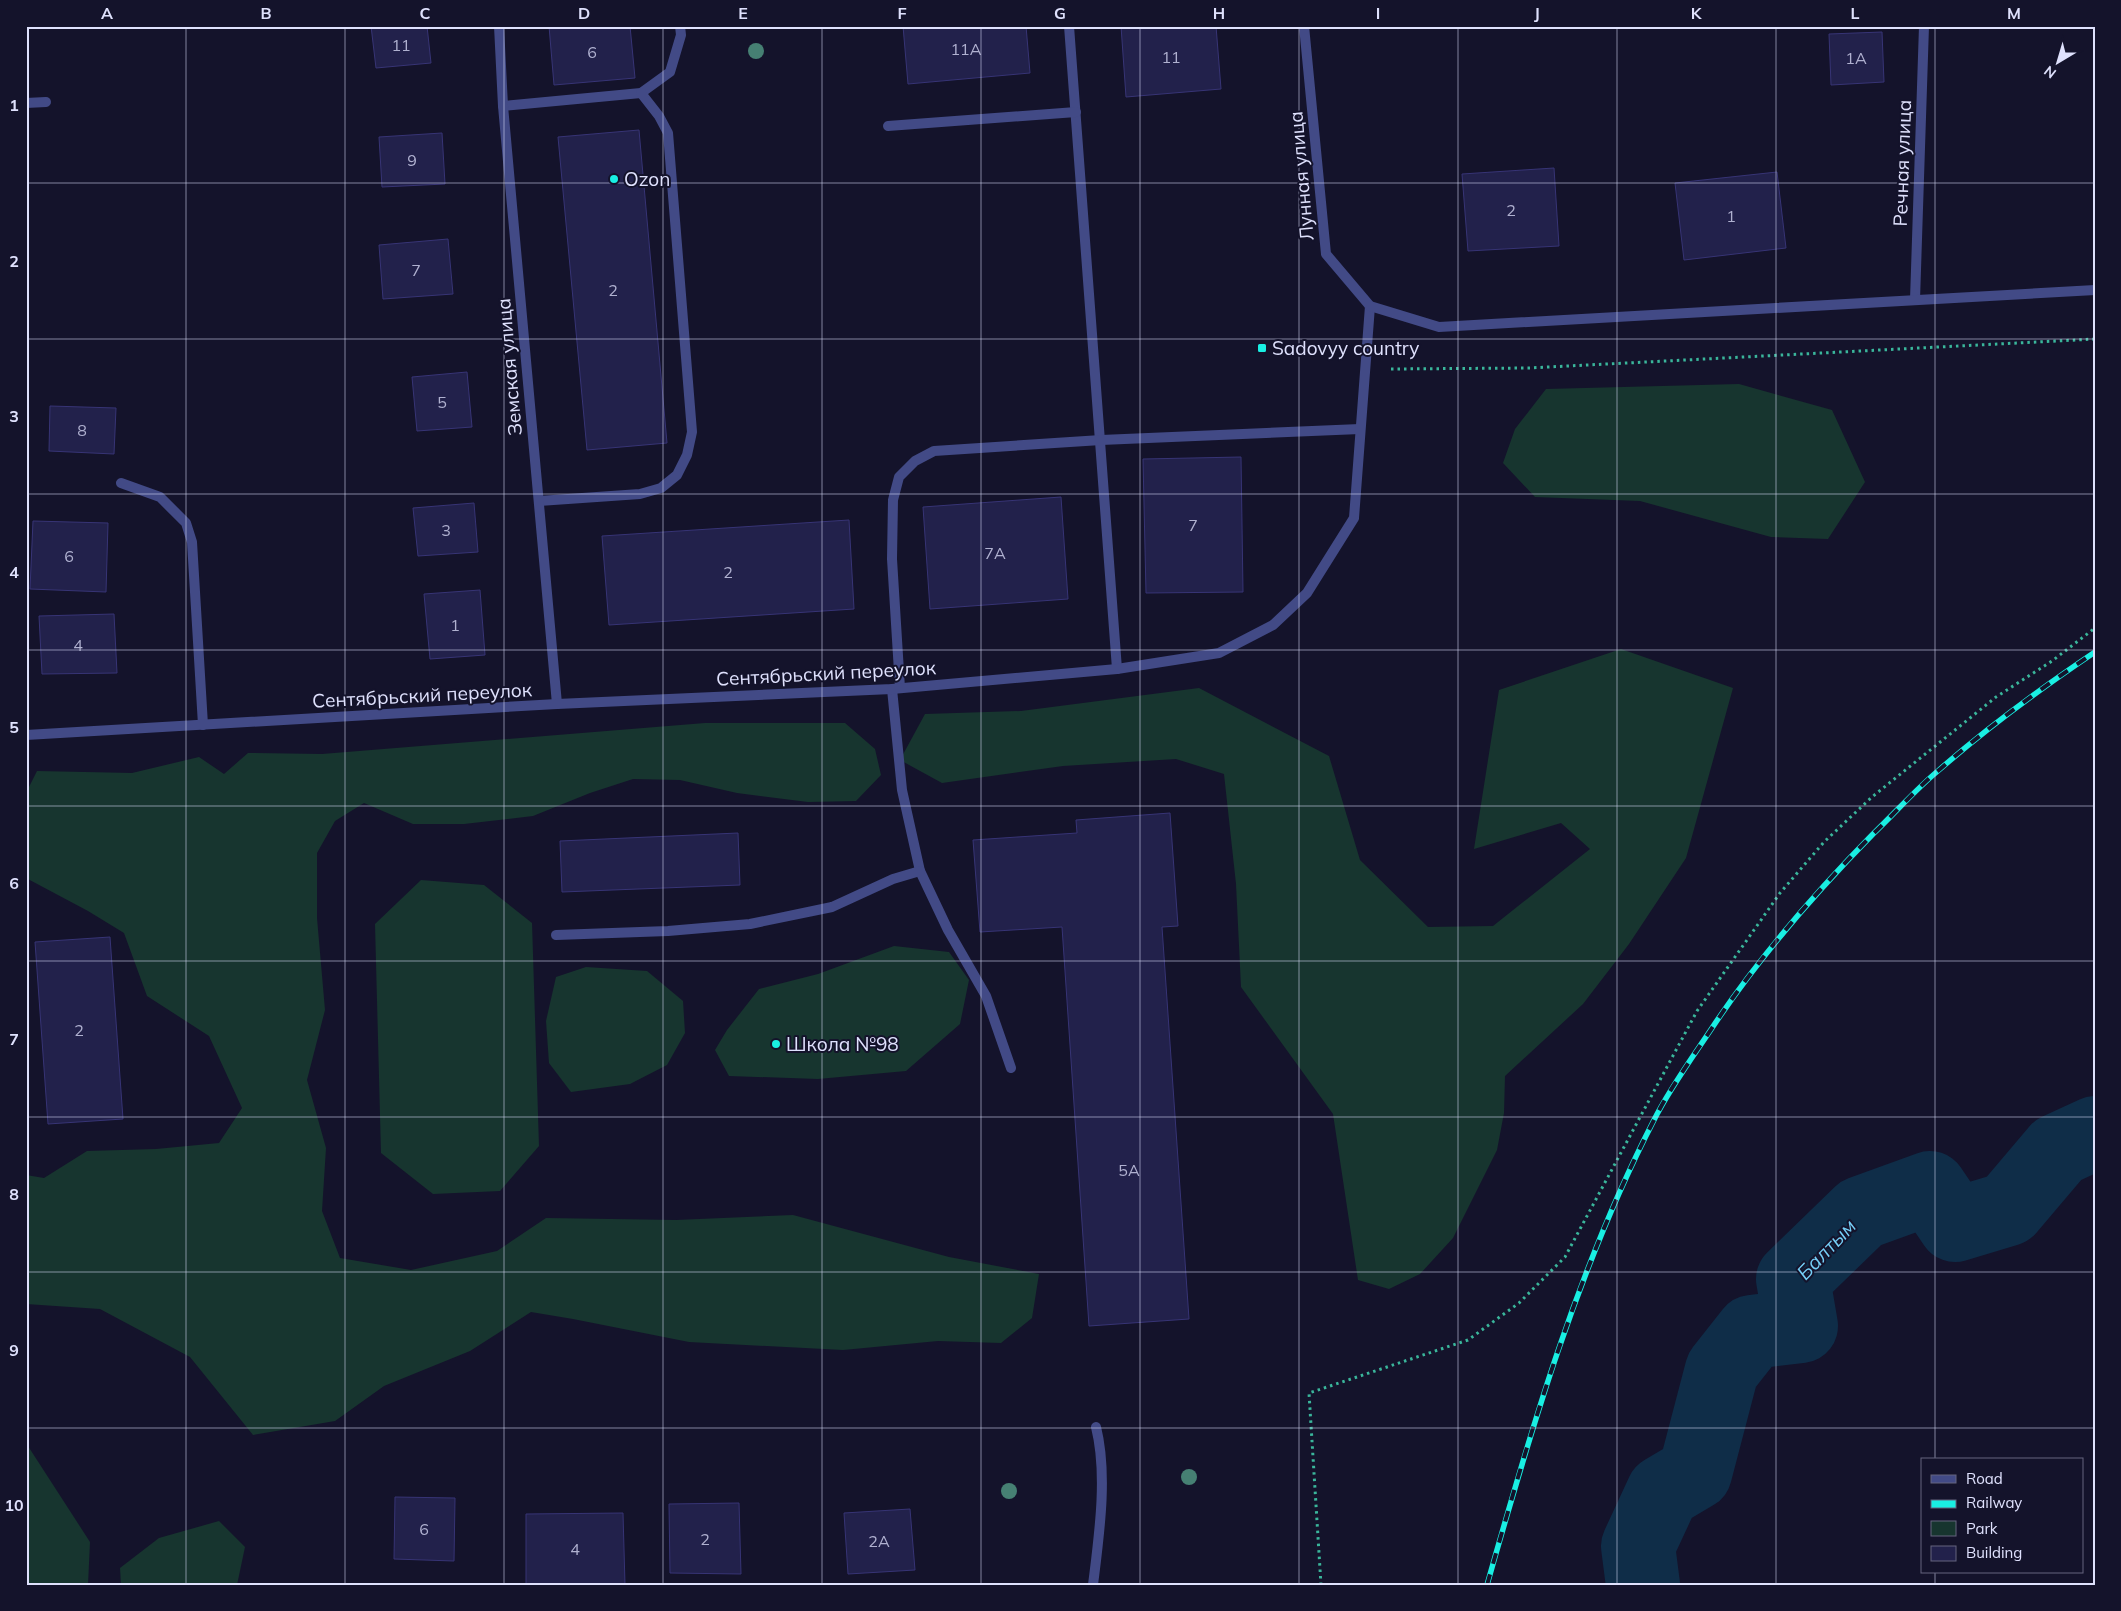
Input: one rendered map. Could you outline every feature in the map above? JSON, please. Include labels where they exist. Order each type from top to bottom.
[{"type":"street","name":"Земская улица","points":[[499,26],[502,106],[557,704]]},
{"type":"street","points":[[502,106],[641,93],[670,72],[681,35],[680,26]]},
{"type":"street","points":[[1069,26],[1117,669]]},
{"type":"street","name":"Лунная улица","points":[[1304,26],[1326,254],[1370,306]]},
{"type":"street","name":"Речная улица","points":[[1914,300],[1924,26]]},
{"type":"street","points":[[539,501],[640,494],[661,488],[677,475],[687,456],[692,432],[668,133],[660,116],[641,93]]},
{"type":"street","points":[[26,103],[46,102]]},
{"type":"street","points":[[888,126],[1076,112]]},
{"type":"street","points":[[1370,306],[1439,327],[2095,290]]},
{"type":"street","name":"Сентябрьский переулок","points":[[26,735],[557,704],[896,688],[1117,669],[1219,653],[1273,625],[1307,593],[1354,518],[1370,306]]},
{"type":"street","points":[[1011,1068],[986,996],[948,930],[920,871],[902,790],[896,688],[892,559],[893,500],[899,478],[915,461],[934,451],[1101,440],[1360,429]]},
{"type":"street","points":[[121,483],[160,497],[186,523],[192,542],[203,725]]},
{"type":"street","points":[[556,934],[668,931],[750,924],[832,907],[893,879],[920,871]]},
{"type":"street","points":[[1093,1585],[1100,1525],[1101,1445],[1096,1426]]},
{"type":"path","points":[[1364,369],[1529,368],[2095,339]]},
{"type":"path","points":[[1321,1585],[1309,1393],[1468,1340],[1520,1303],[1565,1257],[1697,1011],[1780,893],[1824,842],[1872,797],[1996,697],[2052,661],[2095,628]]},
{"type":"green space","points":[[1739,384],[1832,410],[1865,482],[1828,539],[1771,537],[1640,501],[1535,497],[1503,463],[1515,429],[1546,389]]},
{"type":"green space","points":[[1621,649],[1733,688],[1686,858],[1629,944],[1583,1004],[1505,1076],[1504,1113],[1497,1150],[1453,1238],[1420,1274],[1389,1289],[1358,1280],[1333,1114],[1241,987],[1236,884],[1224,774],[1176,759],[1063,766],[942,783],[900,760],[925,714],[1021,711],[1199,688],[1329,756],[1360,860],[1428,927],[1493,926],[1590,849],[1561,823],[1474,849],[1499,690]]},
{"type":"green space","points":[[705,723],[845,723],[875,749],[881,775],[856,801],[808,802],[737,793],[680,780],[633,779],[590,793],[533,816],[464,824],[413,824],[364,803],[335,821],[317,853],[317,918],[325,1010],[307,1080],[326,1148],[322,1211],[340,1258],[411,1270],[497,1251],[546,1218],[676,1220],[793,1215],[949,1257],[1039,1274],[1032,1318],[1001,1343],[938,1341],[843,1350],[689,1342],[531,1312],[470,1351],[384,1386],[335,1421],[253,1435],[190,1357],[100,1309],[26,1304],[26,1175],[44,1178],[87,1151],[156,1149],[219,1143],[242,1108],[209,1036],[147,996],[124,933],[88,911],[26,878],[26,793],[37,771],[132,773],[199,757],[224,774],[248,753],[322,754]]},
{"type":"green space","points":[[421,880],[484,885],[532,923],[539,1146],[500,1191],[433,1194],[381,1153],[375,924]]},
{"type":"green space","points":[[894,946],[949,952],[969,980],[960,1024],[906,1071],[818,1079],[729,1076],[715,1050],[727,1030],[759,989],[818,974]]},
{"type":"green space","points":[[586,967],[647,971],[683,1001],[685,1033],[667,1065],[630,1084],[571,1092],[549,1063],[546,1021],[556,977]]},
{"type":"green space","points":[[26,1443],[90,1542],[88,1585],[26,1585]]},
{"type":"green space","points":[[219,1521],[245,1547],[237,1585],[121,1585],[120,1568],[159,1538]]},
{"type":"building","points":[[371,26],[427,26],[431,63],[376,68]]},
{"type":"building","points":[[549,26],[630,26],[635,78],[554,85]]},
{"type":"building","points":[[903,26],[1026,26],[1030,73],[908,84]]},
{"type":"building","points":[[1121,26],[1216,26],[1221,89],[1126,97]]},
{"type":"building","points":[[1882,32],[1884,82],[1831,85],[1829,34]]},
{"type":"building","points":[[639,130],[667,443],[587,450],[558,137]]},
{"type":"building","points":[[442,133],[445,184],[382,187],[379,137]]},
{"type":"building","points":[[1554,168],[1559,246],[1468,251],[1462,174]]},
{"type":"building","points":[[1777,172],[1786,248],[1684,260],[1675,183]]},
{"type":"building","points":[[448,239],[453,294],[383,299],[379,245]]},
{"type":"building","points":[[467,372],[472,427],[417,431],[412,377]]},
{"type":"building","points":[[50,406],[116,408],[114,454],[49,451]]},
{"type":"building","points":[[1241,457],[1243,592],[1146,593],[1143,459]]},
{"type":"building","points":[[1061,497],[1068,599],[930,609],[923,507]]},
{"type":"building","points":[[474,503],[478,552],[418,556],[413,508]]},
{"type":"building","points":[[849,520],[854,609],[609,625],[602,536]]},
{"type":"building","points":[[33,521],[108,523],[106,592],[30,589]]},
{"type":"building","points":[[480,590],[485,655],[430,659],[424,594]]},
{"type":"building","points":[[114,614],[117,673],[42,674],[39,616]]},
{"type":"building","points":[[1170,813],[1178,926],[1162,927],[1189,1319],[1089,1326],[1062,927],[980,932],[973,840],[1077,833],[1076,820]]},
{"type":"building","points":[[738,833],[740,885],[562,892],[560,841]]},
{"type":"building","points":[[110,937],[123,1119],[48,1124],[35,942]]},
{"type":"building","points":[[395,1497],[455,1498],[454,1561],[394,1559]]},
{"type":"building","points":[[739,1503],[741,1574],[670,1573],[669,1504]]},
{"type":"building","points":[[910,1509],[915,1570],[848,1574],[844,1513]]},
{"type":"building","points":[[623,1513],[625,1585],[526,1585],[526,1514]]},
{"type":"waterway","name":"Балтым","points":[[1643,1585],[1638,1546],[1663,1492],[1695,1473],[1722,1370],[1752,1332],[1801,1326],[1793,1279],[1861,1213],[1930,1188],[1955,1225],[2008,1209],[2058,1150],[2095,1133]]},
{"type":"railway","points":[[1487,1585],[1521,1466],[1580,1290],[1627,1176],[1660,1108],[1682,1073],[1730,1002],[1768,951],[1809,903],[1873,834],[1922,785],[1976,739],[2034,694],[2095,652]]},
{"type":"place","name":"Ozon","points":[[614,179]]},
{"type":"place","name":"Sadovyy country","points":[[1262,348]]},
{"type":"place","name":"Школа №98","points":[[776,1044]]}]
